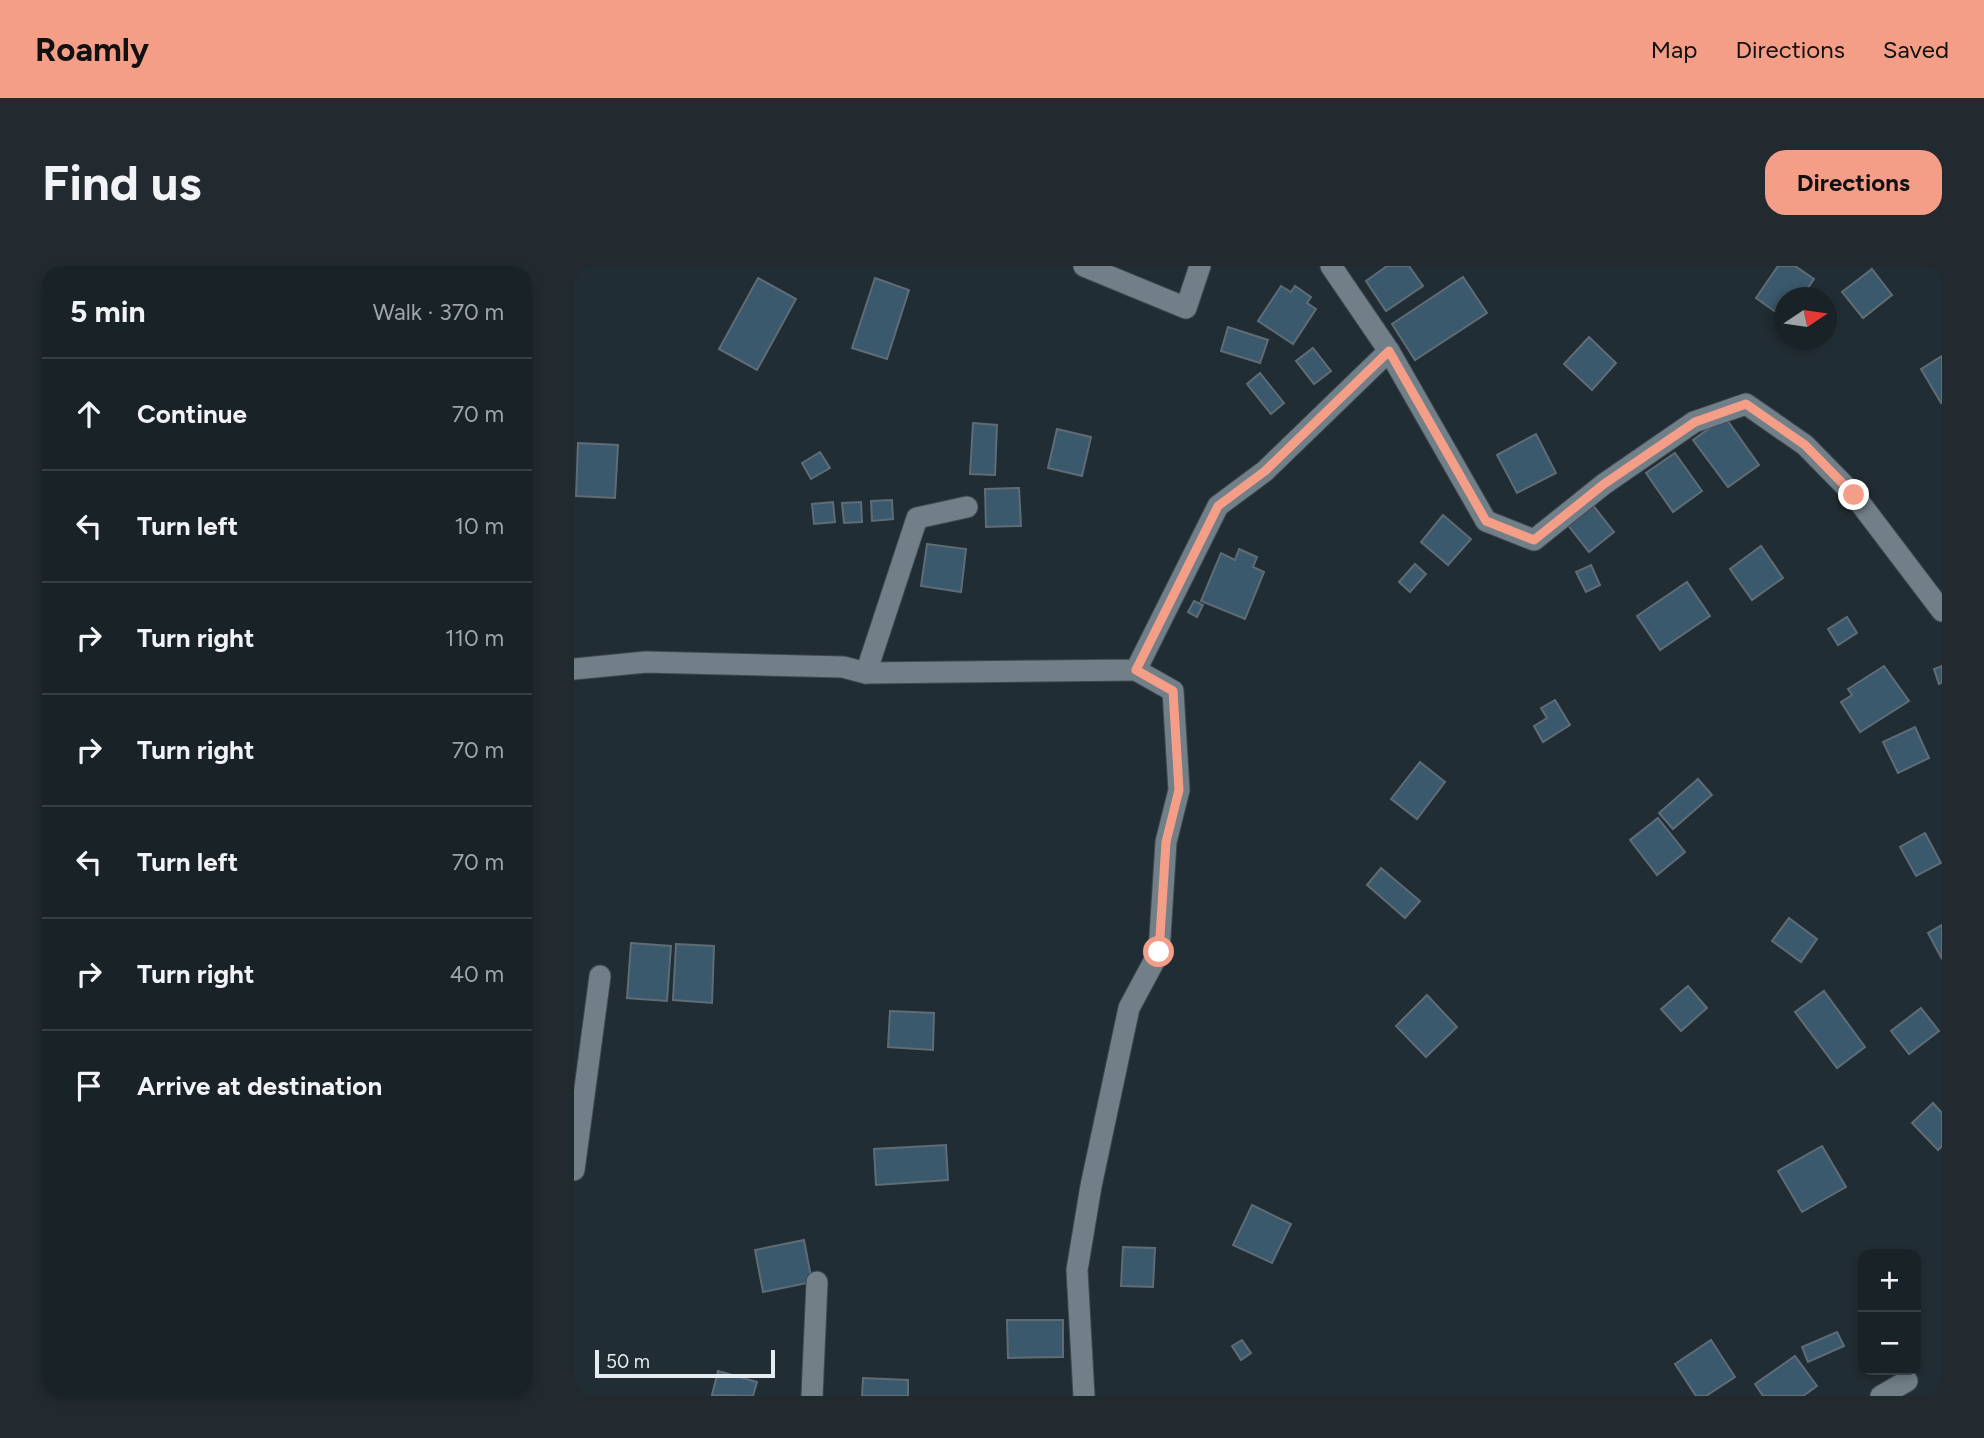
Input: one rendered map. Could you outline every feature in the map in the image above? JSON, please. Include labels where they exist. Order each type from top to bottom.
[{"type":"street","points":[[1084,266],[1186,308],[1200,266]]},
{"type":"street","points":[[1331,266],[1389,351],[1486,521],[1534,540],[1604,484],[1695,422],[1746,404],[1805,445],[1854,495],[1942,611]]},
{"type":"street","points":[[1136,670],[1218,506],[1265,471],[1389,351]]},
{"type":"street","points":[[866,673],[917,518],[967,507]]},
{"type":"street","points":[[574,669],[646,662],[843,667],[866,673],[1136,670],[1173,691],[1179,790],[1166,842],[1159,952],[1129,1008],[1091,1186],[1077,1270],[1084,1396]]},
{"type":"street","points":[[574,1170],[600,976]]},
{"type":"street","points":[[812,1396],[817,1282]]},
{"type":"street","points":[[1881,1396],[1907,1381]]},
{"type":"building","points":[[1387,266],[1409,266],[1423,286],[1386,311],[1366,281]]},
{"type":"building","points":[[1778,266],[1795,266],[1814,279],[1809,287],[1774,287],[1774,311],[1756,298]]},
{"type":"building","points":[[1872,269],[1892,295],[1863,318],[1842,292]]},
{"type":"building","points":[[1463,277],[1487,313],[1415,360],[1392,324]]},
{"type":"building","points":[[758,278],[796,299],[757,370],[719,349]]},
{"type":"building","points":[[875,278],[909,290],[887,359],[852,348]]},
{"type":"building","points":[[1281,286],[1291,292],[1295,286],[1311,297],[1307,303],[1316,309],[1293,344],[1258,321]]},
{"type":"building","points":[[1228,327],[1268,340],[1260,363],[1221,351]]},
{"type":"building","points":[[1589,337],[1616,363],[1592,390],[1564,364]]},
{"type":"building","points":[[1313,348],[1331,371],[1314,384],[1296,361]]},
{"type":"building","points":[[1942,356],[1942,402],[1941,403],[1921,369]]},
{"type":"building","points":[[1260,373],[1284,403],[1271,414],[1247,384]]},
{"type":"building","points":[[1725,417],[1759,465],[1728,487],[1693,440]]},
{"type":"building","points":[[973,423],[997,425],[995,475],[970,474]]},
{"type":"building","points":[[1057,429],[1091,437],[1082,476],[1048,468]]},
{"type":"building","points":[[1536,434],[1556,473],[1517,493],[1497,455]]},
{"type":"building","points":[[578,443],[618,445],[615,498],[576,496]]},
{"type":"building","points":[[820,452],[830,468],[811,479],[802,463]]},
{"type":"building","points":[[1675,453],[1702,491],[1673,512],[1646,473]]},
{"type":"building","points":[[1019,488],[1021,526],[986,527],[985,489]]},
{"type":"building","points":[[892,500],[893,519],[872,521],[871,501]]},
{"type":"building","points":[[833,502],[835,522],[814,524],[812,504]]},
{"type":"building","points":[[861,502],[862,522],[844,523],[842,503]]},
{"type":"building","points":[[1592,504],[1614,532],[1589,552],[1567,524]]},
{"type":"building","points":[[1443,515],[1471,539],[1448,565],[1421,542]]},
{"type":"building","points":[[927,544],[966,549],[961,592],[921,586]]},
{"type":"building","points":[[1761,546],[1783,578],[1752,600],[1730,569]]},
{"type":"building","points":[[1239,549],[1257,557],[1253,567],[1264,572],[1245,619],[1201,601],[1221,553],[1235,560]]},
{"type":"building","points":[[1415,564],[1426,574],[1410,592],[1399,582]]},
{"type":"building","points":[[1591,565],[1600,585],[1586,592],[1576,572]]},
{"type":"building","points":[[1687,582],[1710,616],[1660,650],[1637,616]]},
{"type":"building","points":[[1194,601],[1203,605],[1197,617],[1188,612]]},
{"type":"building","points":[[1847,617],[1857,633],[1838,645],[1828,629]]},
{"type":"building","points":[[1884,666],[1909,701],[1860,732],[1841,702],[1852,695],[1848,689]]},
{"type":"building","points":[[1942,666],[1942,682],[1939,684],[1934,669]]},
{"type":"building","points":[[1555,700],[1570,725],[1543,742],[1534,726],[1547,718],[1541,708]]},
{"type":"building","points":[[1915,727],[1929,758],[1898,773],[1883,742]]},
{"type":"building","points":[[1420,762],[1445,782],[1417,819],[1391,799]]},
{"type":"building","points":[[1698,779],[1712,795],[1673,829],[1659,813]]},
{"type":"building","points":[[1658,818],[1685,852],[1657,875],[1630,840]]},
{"type":"building","points":[[1925,833],[1941,863],[1916,876],[1900,847]]},
{"type":"building","points":[[1381,868],[1420,901],[1405,918],[1367,885]]},
{"type":"building","points":[[1789,918],[1817,939],[1801,962],[1772,941]]},
{"type":"building","points":[[1942,925],[1942,959],[1928,933]]},
{"type":"building","points":[[631,943],[671,946],[667,1001],[627,998]]},
{"type":"building","points":[[676,944],[714,946],[712,1003],[673,1000]]},
{"type":"building","points":[[1688,986],[1707,1008],[1681,1031],[1661,1009]]},
{"type":"building","points":[[1824,991],[1865,1047],[1837,1068],[1795,1012]]},
{"type":"building","points":[[1427,995],[1457,1027],[1426,1057],[1396,1026]]},
{"type":"building","points":[[1921,1008],[1939,1031],[1909,1054],[1891,1031]]},
{"type":"building","points":[[890,1011],[934,1013],[933,1050],[888,1047]]},
{"type":"building","points":[[1933,1103],[1942,1113],[1942,1146],[1938,1150],[1912,1123]]},
{"type":"building","points":[[946,1145],[948,1180],[876,1185],[874,1149]]},
{"type":"building","points":[[1822,1146],[1846,1187],[1802,1212],[1778,1171]]},
{"type":"building","points":[[1252,1205],[1291,1224],[1272,1263],[1233,1245]]},
{"type":"building","points":[[804,1240],[812,1282],[763,1292],[755,1250]]},
{"type":"building","points":[[1123,1247],[1155,1248],[1153,1287],[1121,1286]]},
{"type":"building","points":[[1007,1320],[1063,1320],[1063,1357],[1008,1358]]},
{"type":"building","points":[[1837,1332],[1844,1346],[1808,1362],[1802,1347]]},
{"type":"building","points":[[1242,1340],[1251,1353],[1241,1360],[1232,1346]]},
{"type":"building","points":[[1711,1340],[1735,1377],[1706,1396],[1696,1396],[1675,1364]]},
{"type":"building","points":[[1795,1356],[1817,1386],[1803,1396],[1763,1396],[1755,1384]]},
{"type":"building","points":[[718,1371],[757,1382],[753,1396],[712,1395]]},
{"type":"building","points":[[863,1378],[908,1380],[908,1396],[862,1396]]},
{"type":"route","points":[[1159,952],[1166,842],[1179,790],[1173,691],[1136,670],[1218,506],[1265,471],[1389,351],[1486,521],[1534,540],[1604,484],[1695,422],[1746,404],[1805,445],[1854,495]]}]
